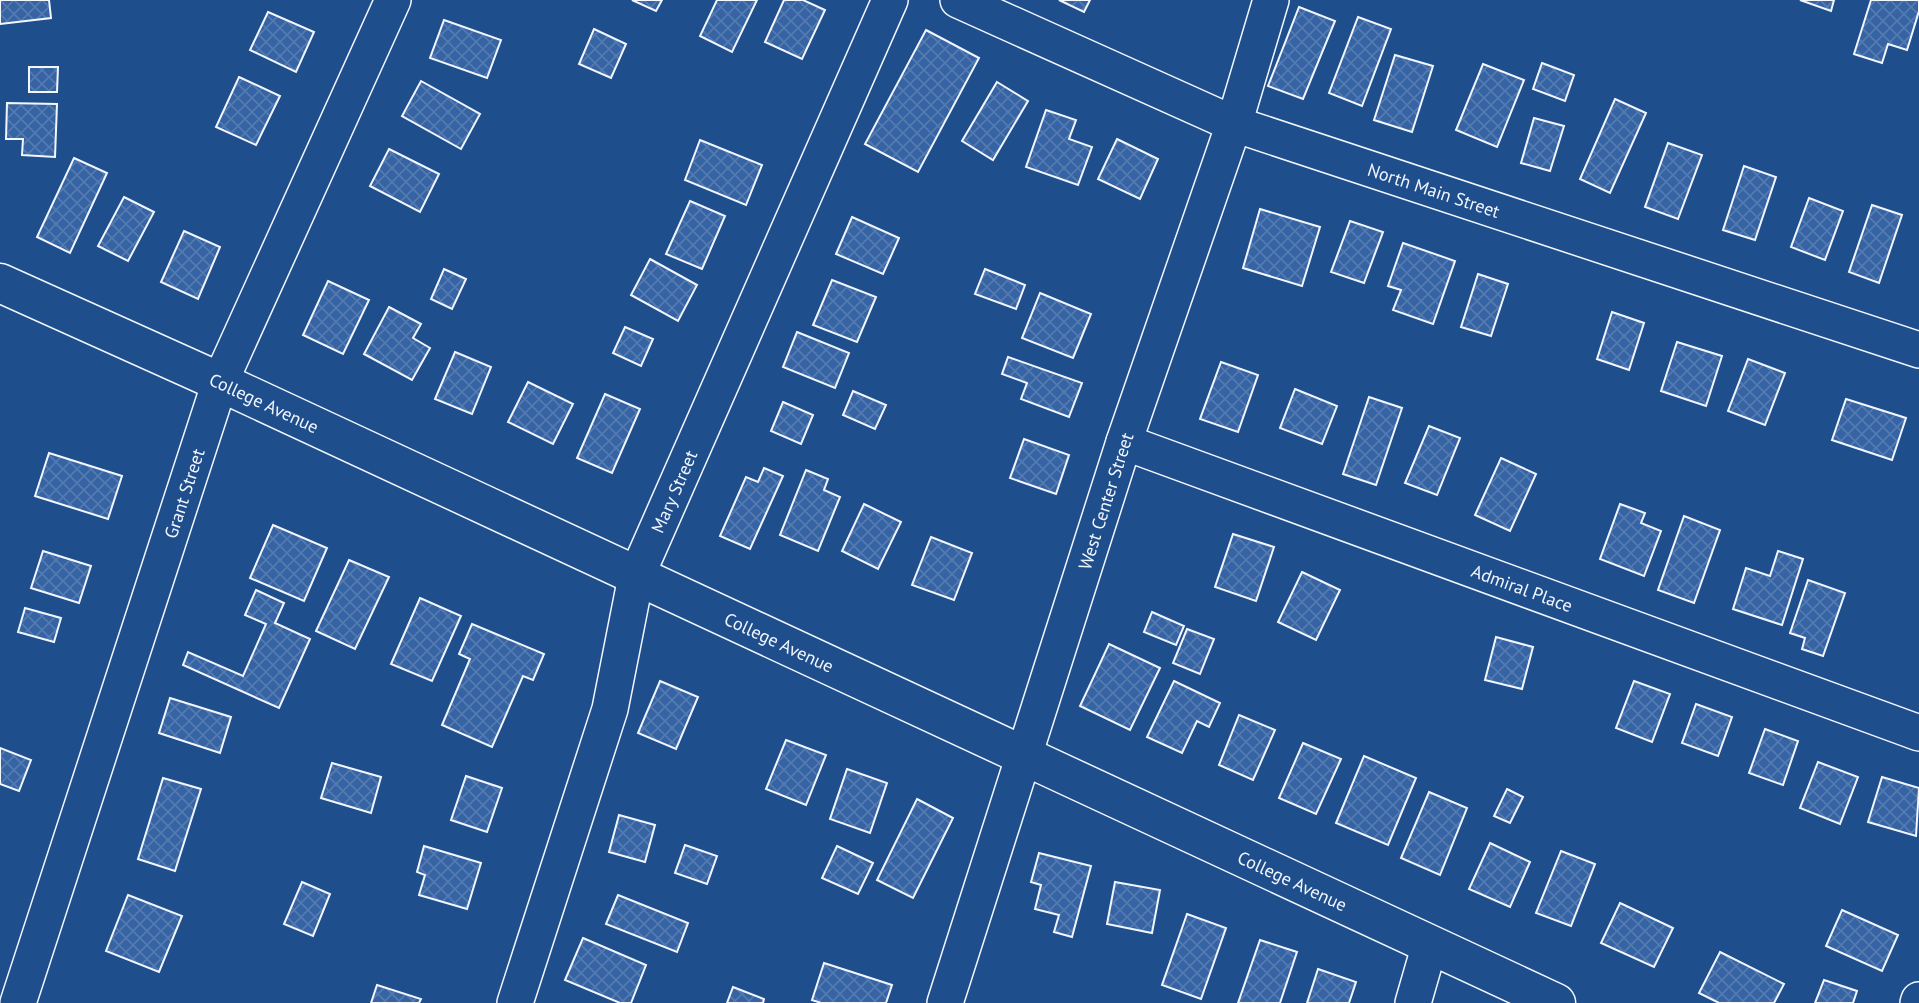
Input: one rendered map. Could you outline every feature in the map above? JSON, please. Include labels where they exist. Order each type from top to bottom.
[{"type":"main road","name":"College Avenue","points":[[0,283],[220,382],[1556,1003]]},
{"type":"street","name":"Grant Street","points":[[18,1003],[220,382],[393,0]]},
{"type":"street","name":"Mary Street","points":[[514,1003],[610,709],[636,577],[890,0]]},
{"type":"street","name":"North Main Street","points":[[958,0],[1234,124],[1919,350]]},
{"type":"street","name":"West Center Street","points":[[945,1003],[1124,442],[1234,124],[1271,0]]},
{"type":"street","name":"Admiral Place","points":[[1124,442],[1919,733]]},
{"type":"street","points":[[1413,1003],[1430,943]]},
{"type":"building","points":[[0,0],[49,0],[51,18],[0,24]]},
{"type":"building","points":[[632,0],[662,0],[656,11]]},
{"type":"building","points":[[717,0],[757,0],[732,52],[700,36]]},
{"type":"building","points":[[784,0],[803,0],[825,10],[802,59],[765,42]]},
{"type":"building","points":[[1059,0],[1090,0],[1084,12]]},
{"type":"building","points":[[1800,0],[1834,0],[1831,11]]},
{"type":"building","points":[[1871,0],[1919,0],[1919,11],[1907,50],[1888,44],[1882,63],[1854,54]]},
{"type":"building","points":[[1299,7],[1335,21],[1303,99],[1268,86]]},
{"type":"building","points":[[268,12],[314,32],[296,72],[250,50]]},
{"type":"building","points":[[1358,17],[1391,29],[1362,106],[1329,93]]},
{"type":"building","points":[[444,20],[501,40],[487,78],[430,58]]},
{"type":"building","points":[[594,29],[626,44],[611,78],[579,64]]},
{"type":"building","points":[[926,30],[979,58],[918,172],[865,144]]},
{"type":"building","points":[[1395,55],[1433,66],[1412,132],[1374,120]]},
{"type":"building","points":[[1542,63],[1574,75],[1565,101],[1533,89]]},
{"type":"building","points":[[1483,64],[1524,80],[1497,147],[1456,130]]},
{"type":"building","points":[[29,67],[58,67],[57,92],[29,92]]},
{"type":"building","points":[[239,77],[280,96],[256,145],[216,127]]},
{"type":"building","points":[[421,81],[480,114],[461,149],[402,116]]},
{"type":"building","points":[[997,82],[1028,101],[993,160],[962,141]]},
{"type":"building","points":[[1615,99],[1646,113],[1610,193],[1580,179]]},
{"type":"building","points":[[7,103],[57,104],[55,157],[22,155],[23,139],[6,139]]},
{"type":"building","points":[[1046,110],[1076,120],[1069,139],[1092,147],[1078,185],[1026,167]]},
{"type":"building","points":[[1534,118],[1564,126],[1550,171],[1521,163]]},
{"type":"building","points":[[1117,139],[1158,159],[1140,199],[1098,179]]},
{"type":"building","points":[[700,140],[762,165],[746,205],[685,180]]},
{"type":"building","points":[[1668,143],[1702,155],[1678,219],[1645,207]]},
{"type":"building","points":[[389,149],[439,174],[420,212],[370,186]]},
{"type":"building","points":[[74,158],[107,173],[70,253],[37,237]]},
{"type":"building","points":[[1744,166],[1776,177],[1755,240],[1723,230]]},
{"type":"building","points":[[124,197],[154,212],[128,261],[98,246]]},
{"type":"building","points":[[1809,198],[1843,211],[1825,260],[1791,247]]},
{"type":"building","points":[[690,201],[725,216],[702,269],[666,254]]},
{"type":"building","points":[[1872,205],[1902,215],[1879,283],[1849,272]]},
{"type":"building","points":[[1260,209],[1320,227],[1302,286],[1243,268]]},
{"type":"building","points":[[852,217],[899,238],[883,274],[836,254]]},
{"type":"building","points":[[1350,221],[1383,232],[1364,283],[1331,272]]},
{"type":"building","points":[[184,231],[220,247],[198,299],[161,282]]},
{"type":"building","points":[[1403,243],[1455,261],[1433,324],[1393,310],[1401,290],[1388,286]]},
{"type":"building","points":[[650,259],[697,285],[678,321],[631,295]]},
{"type":"building","points":[[444,269],[466,279],[452,309],[431,299]]},
{"type":"building","points":[[985,269],[1025,285],[1016,309],[975,294]]},
{"type":"building","points":[[1478,274],[1508,284],[1491,336],[1461,327]]},
{"type":"building","points":[[832,280],[876,297],[857,342],[813,325]]},
{"type":"building","points":[[328,281],[369,300],[343,354],[303,335]]},
{"type":"building","points":[[1040,293],[1091,314],[1073,358],[1022,338]]},
{"type":"building","points":[[389,307],[421,324],[413,338],[430,348],[412,380],[364,354]]},
{"type":"building","points":[[1612,312],[1644,323],[1629,370],[1597,359]]},
{"type":"building","points":[[625,327],[653,339],[641,366],[613,353]]},
{"type":"building","points":[[797,332],[849,353],[835,388],[783,367]]},
{"type":"building","points":[[1677,342],[1722,356],[1706,406],[1661,391]]},
{"type":"building","points":[[455,352],[491,367],[472,414],[435,399]]},
{"type":"building","points":[[1008,357],[1082,383],[1069,417],[1021,399],[1027,383],[1002,374]]},
{"type":"building","points":[[1748,359],[1785,373],[1765,425],[1728,411]]},
{"type":"building","points":[[1221,362],[1258,375],[1238,432],[1200,419]]},
{"type":"building","points":[[528,382],[573,404],[553,444],[508,422]]},
{"type":"building","points":[[1295,389],[1337,406],[1322,444],[1280,428]]},
{"type":"building","points":[[853,391],[886,405],[875,429],[843,415]]},
{"type":"building","points":[[605,394],[640,409],[612,473],[577,458]]},
{"type":"building","points":[[1369,397],[1402,408],[1376,485],[1343,474]]},
{"type":"building","points":[[1846,399],[1906,418],[1892,460],[1832,440]]},
{"type":"building","points":[[783,402],[813,415],[801,444],[771,431]]},
{"type":"building","points":[[1429,426],[1460,438],[1437,495],[1405,483]]},
{"type":"building","points":[[1024,439],[1069,455],[1056,494],[1010,478]]},
{"type":"building","points":[[49,453],[122,476],[108,519],[35,496]]},
{"type":"building","points":[[1501,458],[1536,474],[1510,531],[1475,515]]},
{"type":"building","points":[[764,468],[783,476],[750,549],[720,536],[746,477],[758,482]]},
{"type":"building","points":[[806,470],[828,479],[824,490],[840,497],[818,551],[780,535]]},
{"type":"building","points":[[864,504],[901,522],[878,569],[842,551]]},
{"type":"building","points":[[1620,504],[1645,513],[1641,523],[1661,531],[1644,576],[1600,559]]},
{"type":"building","points":[[1684,516],[1720,530],[1694,603],[1658,590]]},
{"type":"building","points":[[273,525],[327,548],[304,601],[250,578]]},
{"type":"building","points":[[1233,534],[1274,547],[1256,601],[1215,587]]},
{"type":"building","points":[[931,537],[972,553],[954,600],[912,585]]},
{"type":"building","points":[[43,551],[91,566],[79,603],[31,588]]},
{"type":"building","points":[[1778,551],[1803,559],[1782,625],[1733,609],[1746,568],[1770,576]]},
{"type":"building","points":[[349,560],[389,577],[355,649],[316,631]]},
{"type":"building","points":[[1302,572],[1340,590],[1316,640],[1278,622]]},
{"type":"building","points":[[1808,580],[1845,593],[1823,656],[1802,649],[1805,638],[1790,633]]},
{"type":"building","points":[[256,590],[284,603],[275,623],[310,639],[279,708],[183,665],[188,652],[243,676],[266,624],[245,615]]},
{"type":"building","points":[[420,598],[461,616],[432,681],[391,664]]},
{"type":"building","points":[[25,608],[61,618],[54,642],[18,632]]},
{"type":"building","points":[[1152,612],[1184,626],[1176,645],[1144,632]]},
{"type":"building","points":[[472,624],[544,654],[533,680],[523,676],[492,747],[442,725],[470,659],[459,654]]},
{"type":"building","points":[[1187,629],[1214,639],[1200,674],[1173,663]]},
{"type":"building","points":[[1496,637],[1533,647],[1522,689],[1485,680]]},
{"type":"building","points":[[1109,644],[1160,668],[1130,730],[1080,706]]},
{"type":"building","points":[[660,681],[698,697],[676,749],[638,733]]},
{"type":"building","points":[[1174,681],[1220,703],[1209,727],[1197,721],[1182,753],[1147,737]]},
{"type":"building","points":[[1634,681],[1670,694],[1652,742],[1616,728]]},
{"type":"building","points":[[170,698],[231,717],[220,753],[159,733]]},
{"type":"building","points":[[1696,704],[1732,717],[1718,756],[1682,743]]},
{"type":"building","points":[[1239,715],[1275,730],[1253,780],[1219,765]]},
{"type":"building","points":[[1765,729],[1798,741],[1783,785],[1749,773]]},
{"type":"building","points":[[786,740],[826,755],[806,805],[766,789]]},
{"type":"building","points":[[1303,743],[1341,759],[1316,814],[1279,798]]},
{"type":"building","points":[[0,748],[31,760],[19,791],[0,784]]},
{"type":"building","points":[[1364,756],[1416,778],[1388,845],[1336,823]]},
{"type":"building","points":[[1818,762],[1858,777],[1840,824],[1800,808]]},
{"type":"building","points":[[332,763],[381,777],[371,813],[321,798]]},
{"type":"building","points":[[847,769],[887,783],[870,833],[830,819]]},
{"type":"building","points":[[466,776],[502,788],[487,832],[451,820]]},
{"type":"building","points":[[1882,777],[1919,788],[1916,836],[1868,822]]},
{"type":"building","points":[[163,778],[201,789],[175,871],[138,859]]},
{"type":"building","points":[[1507,789],[1523,797],[1510,823],[1494,816]]},
{"type":"building","points":[[1429,792],[1467,808],[1440,875],[1401,858]]},
{"type":"building","points":[[917,799],[953,818],[913,898],[877,880]]},
{"type":"building","points":[[619,815],[655,825],[645,862],[609,852]]},
{"type":"building","points":[[1490,843],[1530,862],[1510,907],[1469,889]]},
{"type":"building","points":[[685,845],[717,856],[707,884],[675,873]]},
{"type":"building","points":[[424,846],[481,863],[467,909],[419,895],[425,875],[417,872]]},
{"type":"building","points":[[837,846],[873,863],[858,894],[822,878]]},
{"type":"building","points":[[1561,851],[1595,864],[1571,926],[1536,913]]},
{"type":"building","points":[[1039,853],[1091,866],[1072,937],[1054,932],[1059,915],[1035,909],[1041,885],[1031,882]]},
{"type":"building","points":[[302,882],[330,894],[313,936],[284,924]]},
{"type":"building","points":[[1115,882],[1160,890],[1152,933],[1107,924]]},
{"type":"building","points":[[128,895],[182,916],[159,972],[106,951]]},
{"type":"building","points":[[618,895],[688,923],[677,952],[606,924]]},
{"type":"building","points":[[1620,903],[1673,928],[1654,967],[1601,943]]},
{"type":"building","points":[[1842,910],[1898,935],[1882,971],[1826,946]]},
{"type":"building","points":[[1187,914],[1226,928],[1201,999],[1162,985]]},
{"type":"building","points":[[583,938],[646,965],[631,1003],[620,1003],[565,980]]},
{"type":"building","points":[[1260,940],[1297,952],[1280,1003],[1238,1003]]},
{"type":"building","points":[[1720,952],[1784,984],[1774,1003],[1719,1003],[1699,993]]},
{"type":"building","points":[[824,963],[892,985],[886,1003],[821,1003],[812,1000]]},
{"type":"building","points":[[1318,969],[1356,982],[1349,1003],[1307,1003]]},
{"type":"building","points":[[1824,980],[1857,991],[1853,1003],[1815,1003]]},
{"type":"building","points":[[377,985],[421,999],[419,1003],[371,1003]]},
{"type":"building","points":[[733,987],[764,999],[763,1003],[727,1003]]}]
